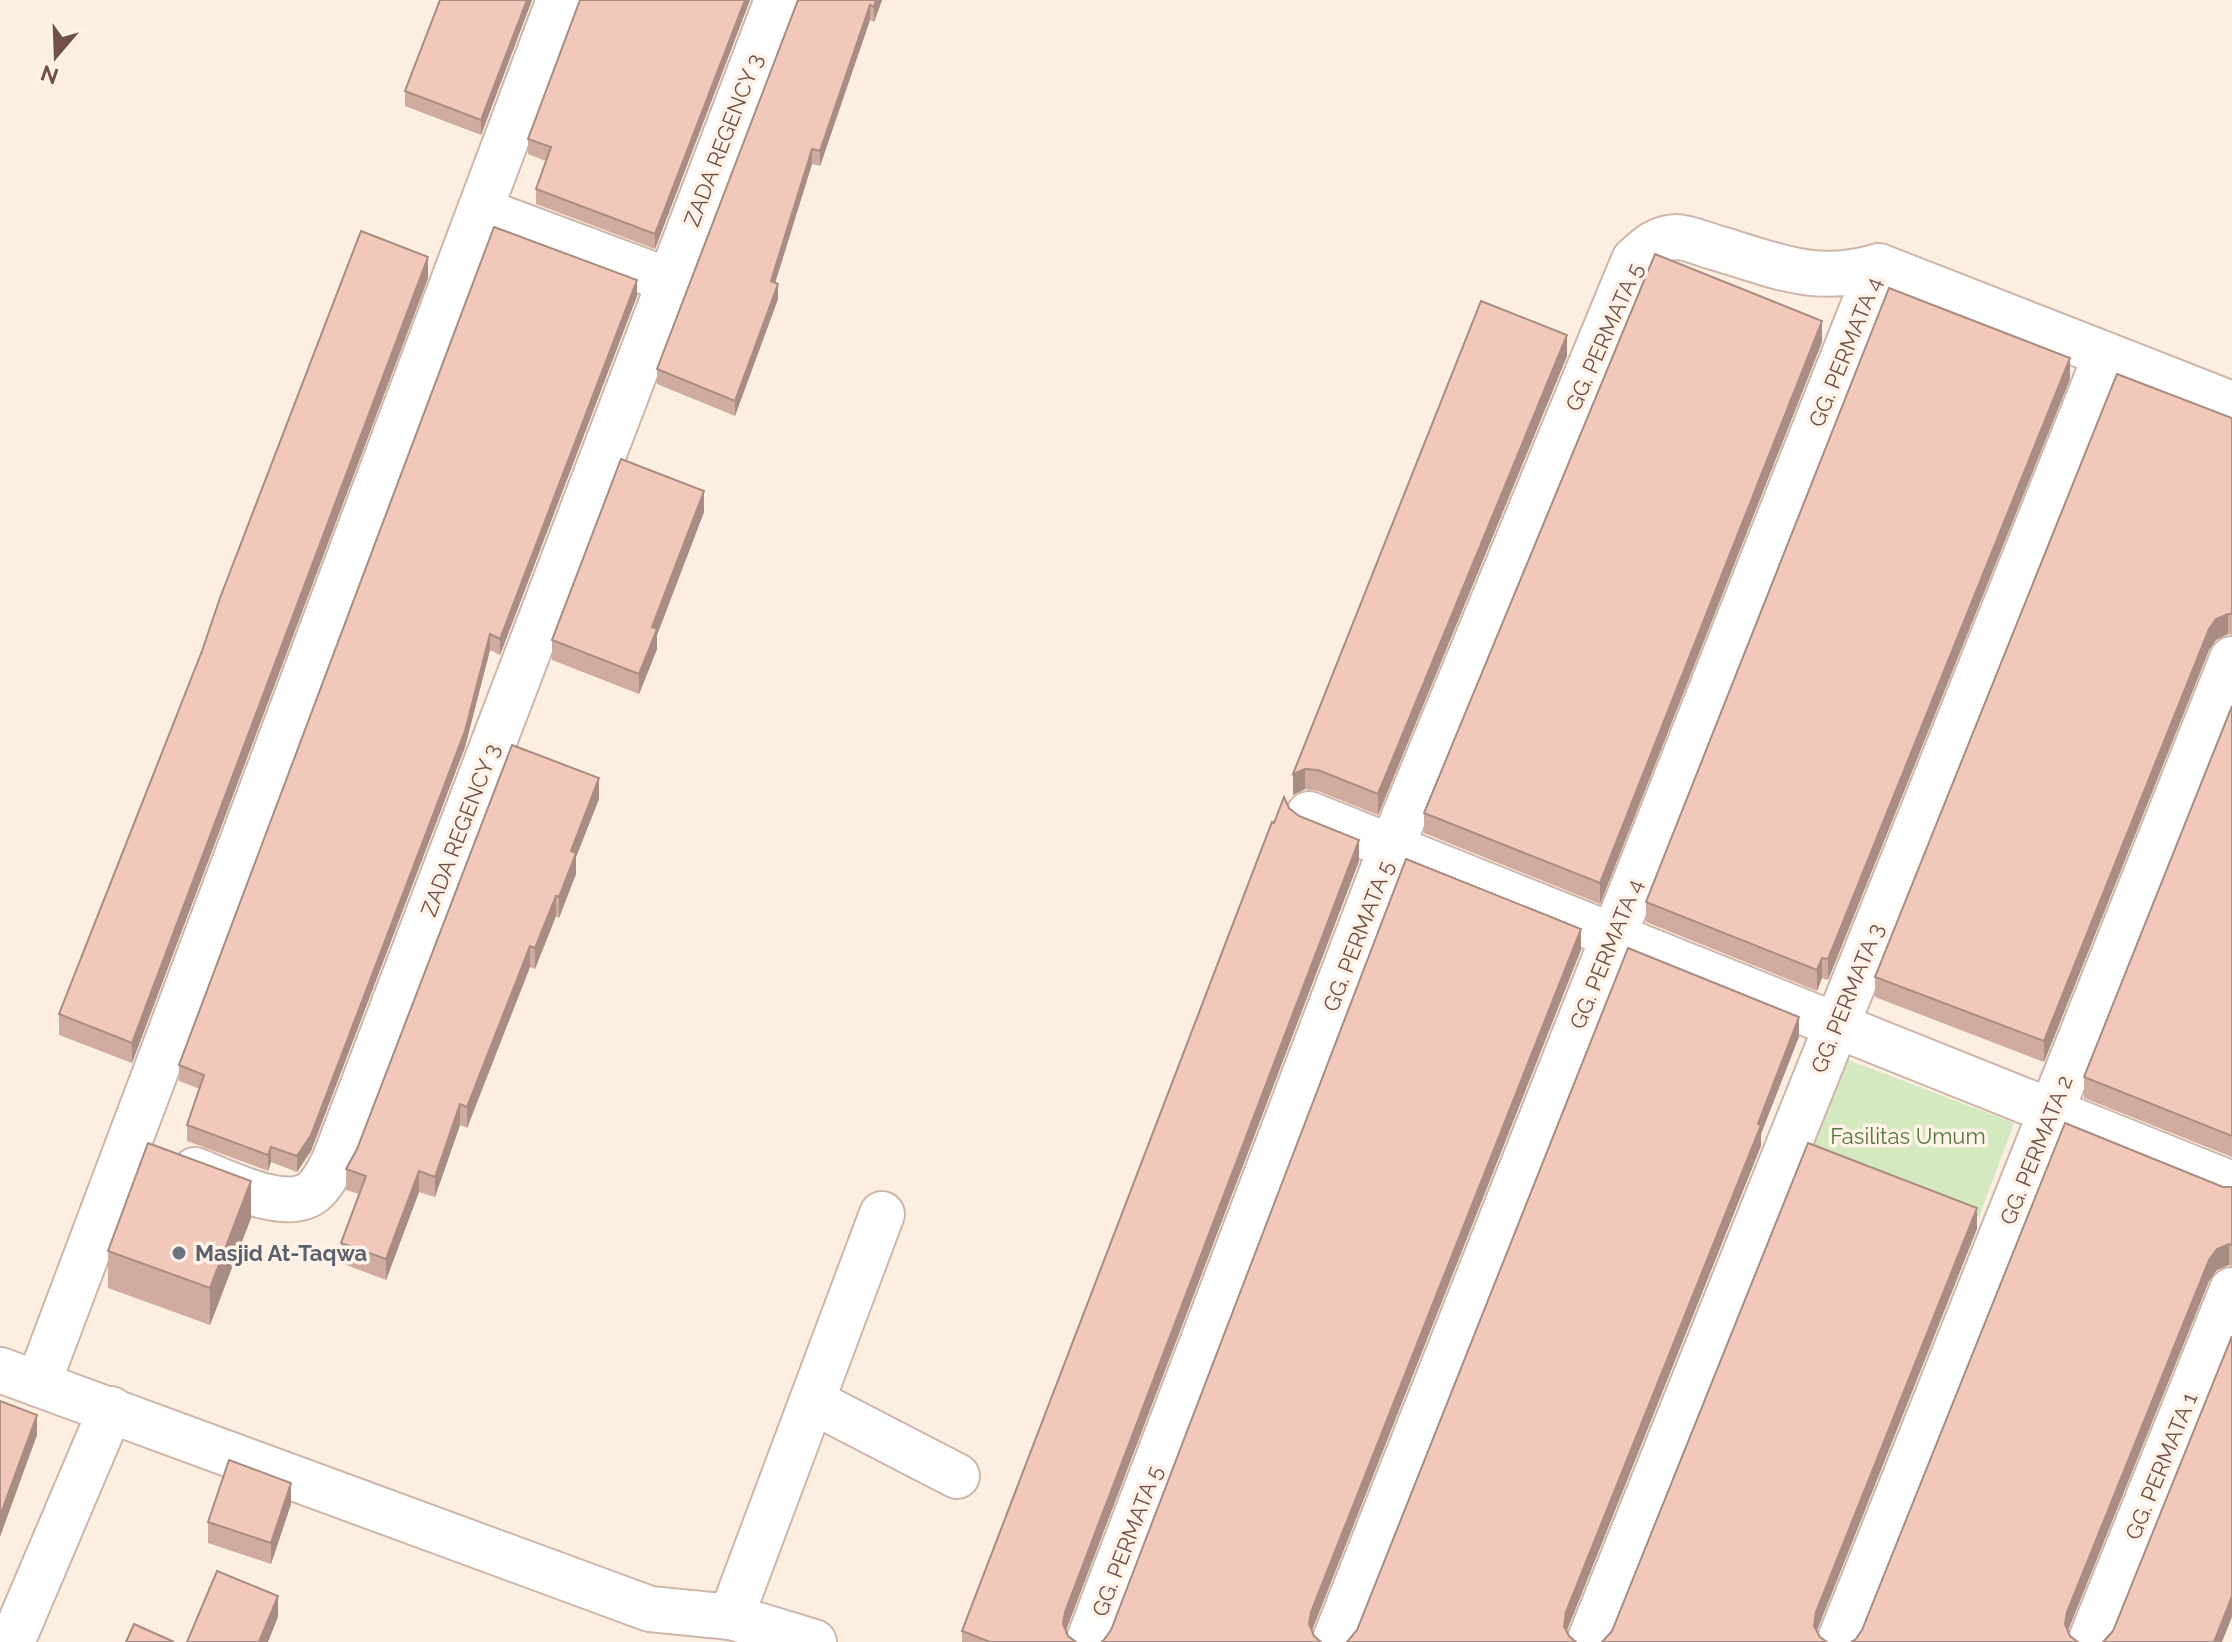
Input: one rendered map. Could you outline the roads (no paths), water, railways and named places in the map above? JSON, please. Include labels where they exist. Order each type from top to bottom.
[{"type":"street","points":[[559,0],[129,1146],[19,1377],[650,1609],[731,1617],[814,1642]]},
{"type":"street","name":"ZADA REGENCY 3","points":[[129,1146],[270,1198],[292,1201],[311,1194],[324,1180],[777,0]]},
{"type":"street","points":[[480,210],[670,281]]},
{"type":"street","name":"GG. PERMATA 5","points":[[1088,1642],[1391,848],[1634,260],[1653,242],[1678,237],[1821,276],[1851,274],[1879,266]]},
{"type":"street","points":[[1879,266],[2232,404]]},
{"type":"street","name":"GG. PERMATA 4","points":[[1334,1642],[1879,266]]},
{"type":"street","name":"GG. PERMATA 3","points":[[1589,1642],[2106,355]]},
{"type":"street","name":"GG. PERMATA 2","points":[[1839,1642],[2232,659]]},
{"type":"street","points":[[1309,814],[2232,1184]]},
{"type":"street","points":[[731,1617],[882,1214]]},
{"type":"street","name":"GG. PERMATA 1","points":[[2090,1642],[2232,1290]]},
{"type":"street","points":[[812,1401],[957,1476]]},
{"type":"street","points":[[12,1642],[111,1409]]},
{"type":"place","name":"Masjid At-Taqwa","points":[[179,1253]]},
{"type":"park label","name":"Fasilitas Umum","points":[[1908,1136]]}]
